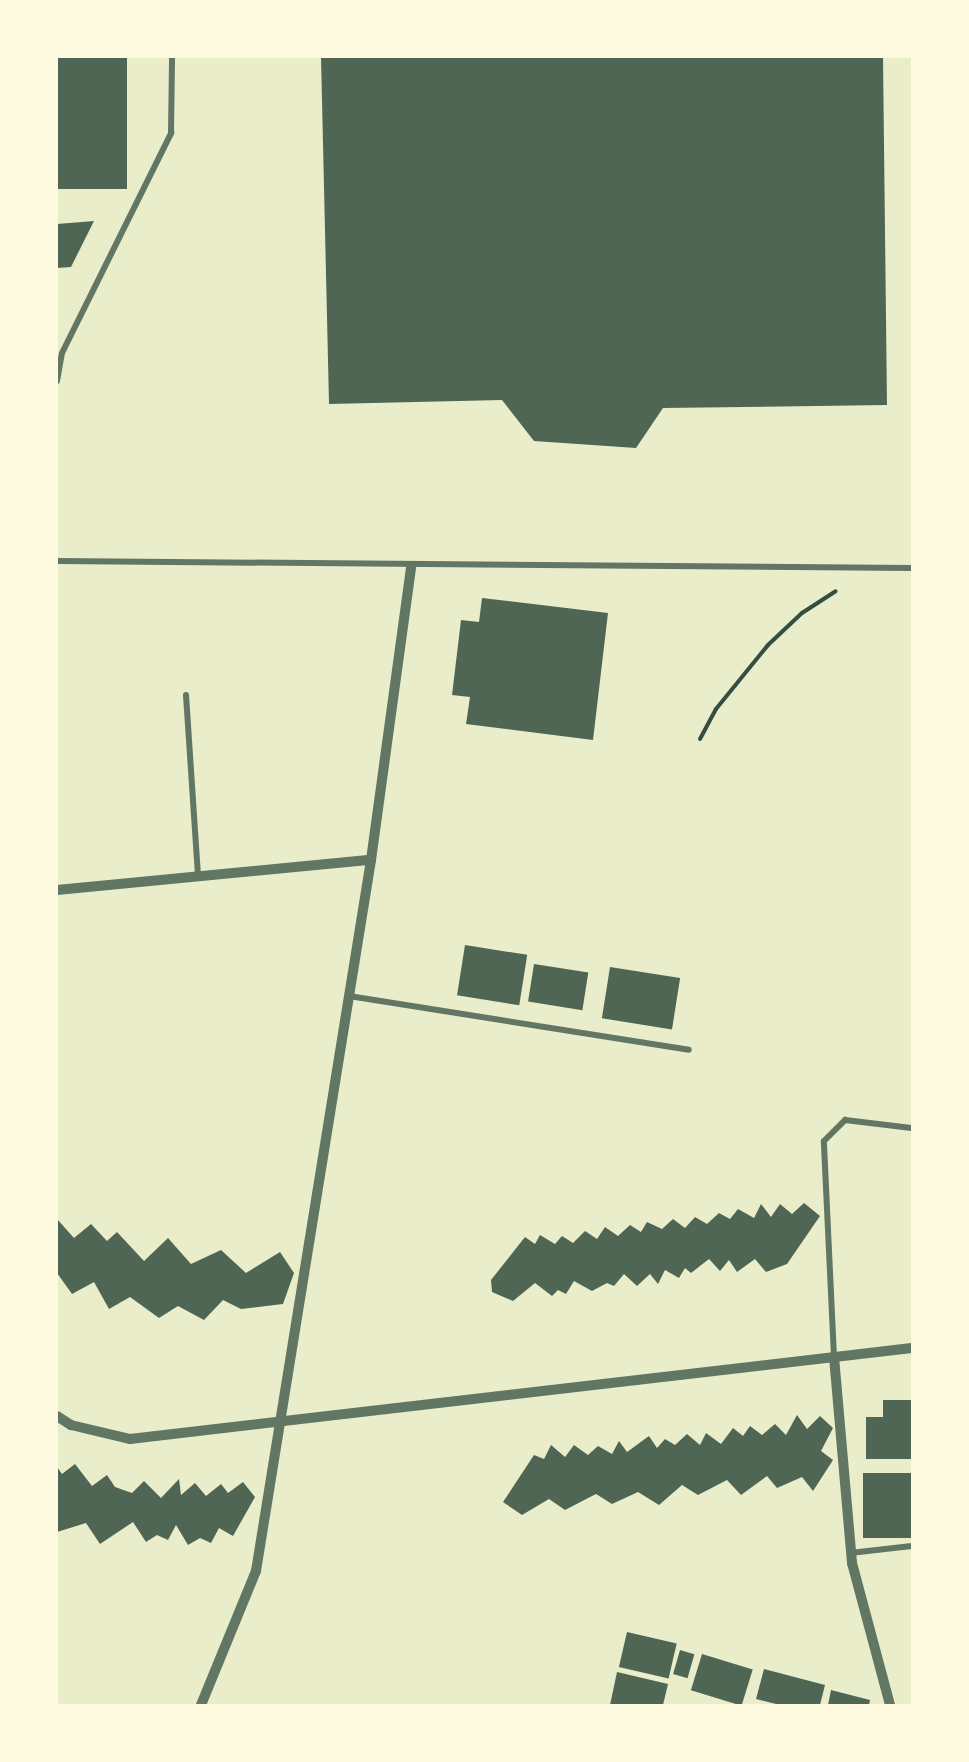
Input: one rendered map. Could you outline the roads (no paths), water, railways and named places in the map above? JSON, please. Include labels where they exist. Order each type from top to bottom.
[{"type":"street","points":[[57,381],[62,353],[171,133],[172,57]]},
{"type":"street","points":[[57,561],[411,567],[912,568]]},
{"type":"street","points":[[201,1705],[256,1571],[282,1422],[371,860],[411,567]]},
{"type":"street","points":[[186,695],[198,876]]},
{"type":"street","points":[[57,890],[371,860]]},
{"type":"street","points":[[350,996],[689,1050]]},
{"type":"street","points":[[890,1705],[850,1553],[834,1357],[824,1141],[845,1120],[912,1128]]},
{"type":"street","points":[[57,1416],[71,1425],[130,1438],[912,1348]]},
{"type":"street","points":[[850,1553],[912,1546]]}]
